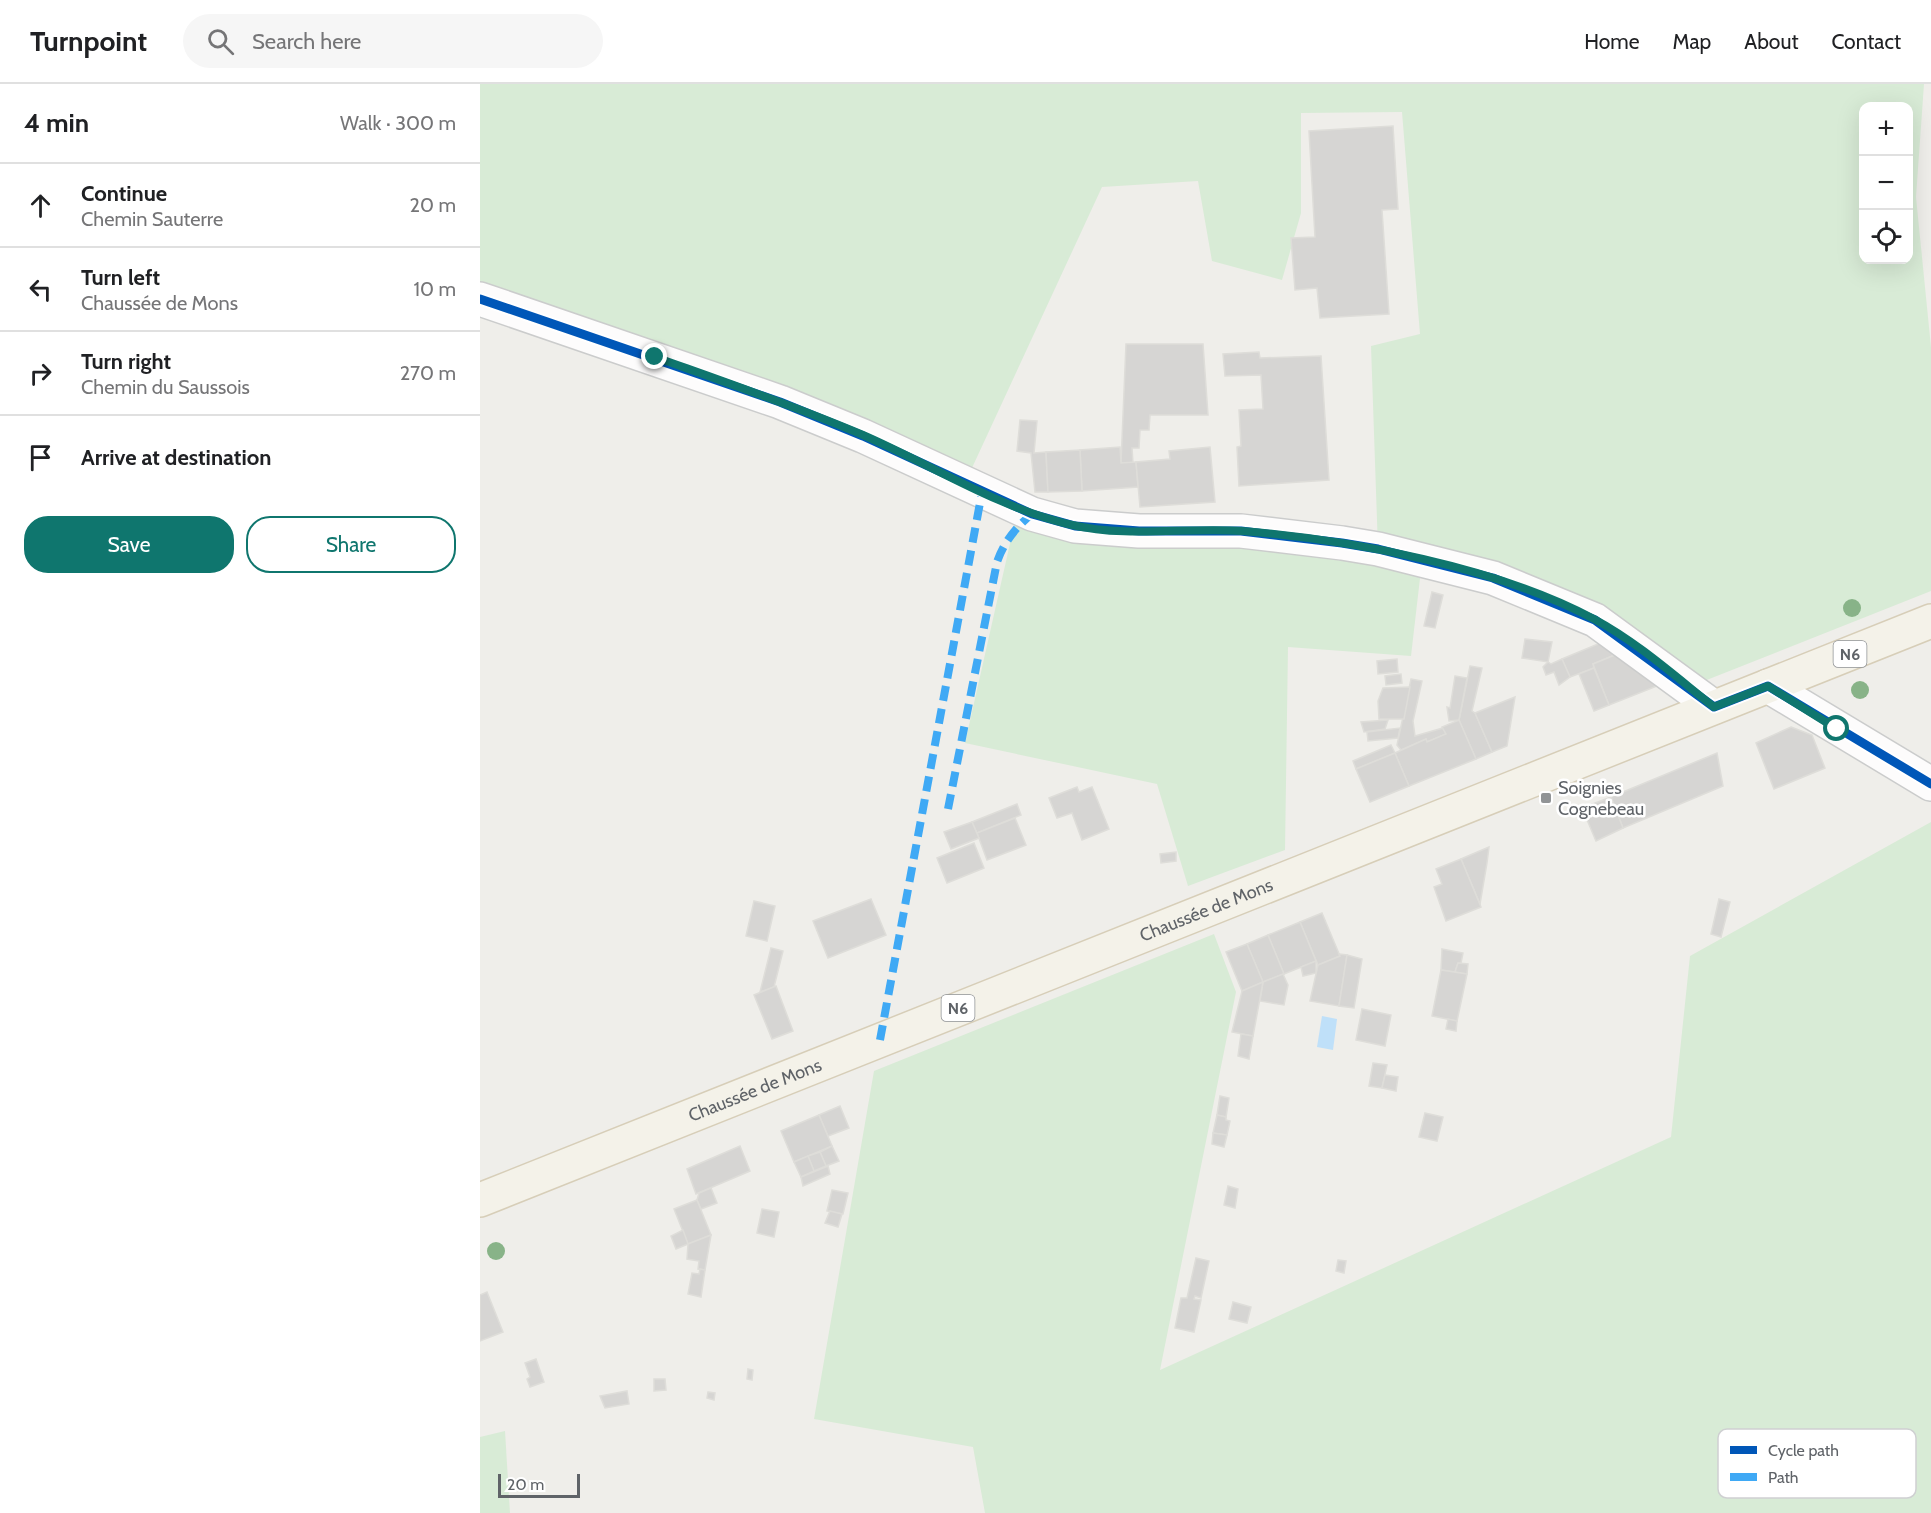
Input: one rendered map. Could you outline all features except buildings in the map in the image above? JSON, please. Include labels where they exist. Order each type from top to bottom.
[{"type":"main road","name":"Chaussée de Mons","points":[[480,1200],[1931,621]]},
{"type":"street","points":[[480,299],[780,402],[863,436],[1032,514],[1075,526],[1139,531],[1241,531],[1342,543],[1378,549],[1493,578],[1595,620],[1714,707]]},
{"type":"street","points":[[1768,686],[1931,784]]},
{"type":"green space","points":[[480,84],[1924,84],[1916,197],[1931,347],[1931,591],[1689,687],[1665,668],[1422,561],[1411,656],[1288,647],[1285,850],[1188,886],[1157,784],[965,743],[1018,508],[1378,549],[1371,346],[1420,334],[1402,112],[1301,113],[1301,213],[1282,280],[1212,261],[1198,181],[1102,187],[965,483],[480,299]]},
{"type":"green space","points":[[1931,822],[1931,1513],[985,1513],[973,1447],[814,1419],[874,1071],[1214,934],[1236,992],[1160,1370],[1671,1137],[1690,956]]},
{"type":"green space","points":[[505,1431],[510,1513],[480,1513],[480,1437]]},
{"type":"water","points":[[1322,1016],[1337,1019],[1333,1050],[1317,1047]]},
{"type":"marked path","points":[[880,1040],[982,492]]},
{"type":"marked path","points":[[948,809],[997,562],[1011,535],[1032,514]]},
{"type":"cycle path","points":[[480,299],[780,402],[863,436],[1032,514],[1075,526],[1139,531],[1241,531],[1342,543],[1378,549],[1493,578],[1595,620],[1714,707],[1768,686],[1931,784]]},
{"type":"place","name":"Soignies Cognebeau","points":[[1546,798]]},
{"type":"route","points":[[655,357],[780,402],[863,436],[1032,514],[1075,526],[1139,531],[1241,531],[1342,543],[1378,549],[1493,578],[1595,620],[1665,668],[1714,707],[1768,686],[1837,729]]}]
